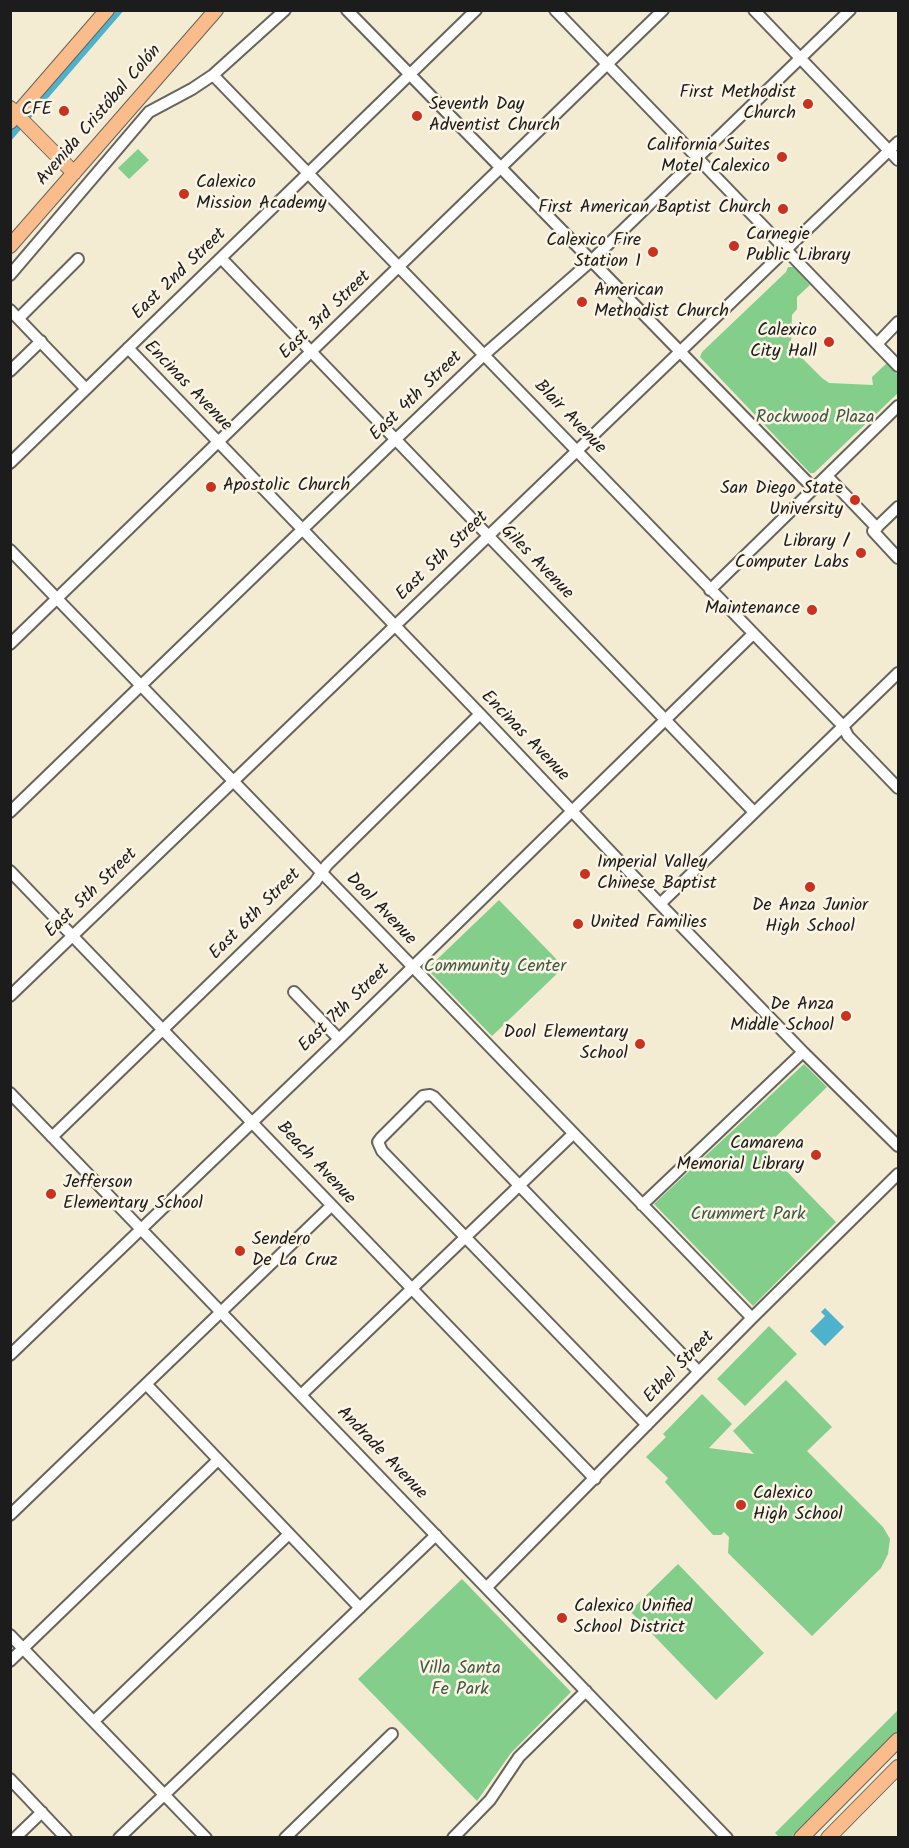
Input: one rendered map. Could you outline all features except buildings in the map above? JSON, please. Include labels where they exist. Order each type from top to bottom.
[{"type":"main road","points":[[74,173],[13,115],[107,10]]},
{"type":"main road","points":[[108,135],[115,119],[208,10]]},
{"type":"main road","name":"Avenida Cristóbal Colón","points":[[10,246],[216,10]]},
{"type":"main road","points":[[801,1838],[898,1740]]},
{"type":"main road","points":[[828,1838],[898,1767]]},
{"type":"street","points":[[10,275],[149,112],[213,75],[285,10]]},
{"type":"street","points":[[347,10],[814,489]]},
{"type":"street","name":"East 2nd Street","points":[[10,463],[476,10]]},
{"type":"street","points":[[555,10],[898,366]]},
{"type":"street","name":"East 3rd Street","points":[[10,644],[663,10]]},
{"type":"street","points":[[754,10],[898,160]]},
{"type":"street","name":"East 4th Street","points":[[10,812],[485,354],[591,261],[850,10]]},
{"type":"street","name":"Blair Avenue","points":[[213,75],[843,726],[848,736],[898,788]]},
{"type":"street","name":"East 5th Street","points":[[13,988],[72,936],[898,142]]},
{"type":"street","name":"Giles Avenue","points":[[220,258],[754,812]]},
{"type":"street","points":[[78,259],[15,314],[86,389]]},
{"type":"street","points":[[877,344],[898,322]]},
{"type":"street","points":[[10,371],[41,341]]},
{"type":"street","name":"Encinas Avenue","points":[[128,348],[660,904],[803,1052],[898,1146]]},
{"type":"street","points":[[710,590],[898,406]]},
{"type":"street","points":[[826,476],[877,528]]},
{"type":"street","points":[[898,507],[873,531],[898,558]]},
{"type":"street","name":"Dool Avenue","points":[[10,550],[752,1318]]},
{"type":"street","name":"East 7th Street","points":[[10,1355],[339,1039],[753,634]]},
{"type":"street","points":[[660,904],[898,673]]},
{"type":"street","name":"East 6th Street","points":[[52,1137],[315,882],[327,865],[480,714]]},
{"type":"street","name":"Beach Avenue","points":[[10,871],[595,1479]]},
{"type":"street","points":[[294,992],[339,1039]]},
{"type":"street","points":[[642,1205],[803,1052]]},
{"type":"street","name":"Andrade Avenue","points":[[10,1093],[727,1838]]},
{"type":"street","points":[[647,1425],[379,1146],[381,1138],[423,1096],[434,1097],[699,1372]]},
{"type":"street","points":[[301,1395],[573,1134]]},
{"type":"street","name":"Ethel Street","points":[[487,1587],[752,1318],[898,1174]]},
{"type":"street","points":[[10,1515],[332,1206]]},
{"type":"street","points":[[146,1384],[360,1608]]},
{"type":"street","points":[[10,1660],[218,1460]]},
{"type":"street","points":[[94,1721],[289,1534]]},
{"type":"street","points":[[119,1838],[436,1535]]},
{"type":"street","points":[[10,1635],[206,1838]]},
{"type":"street","points":[[453,1838],[490,1800],[519,1757],[586,1691]]},
{"type":"street","points":[[285,1838],[392,1734]]},
{"type":"street","points":[[10,1779],[66,1838]]},
{"type":"street","points":[[15,1838],[42,1812]]},
{"type":"green space","points":[[138,149],[149,160],[129,179],[118,168]]},
{"type":"green space","name":"Rockwood Plaza","points":[[788,267],[793,267],[810,285],[797,297],[797,309],[792,315],[791,343],[793,349],[822,378],[829,383],[873,385],[872,377],[887,363],[898,375],[898,393],[814,473],[810,473],[700,357],[702,352],[786,272]]},
{"type":"green space","name":"Community Center","points":[[499,900],[564,967],[492,1036],[427,969]]},
{"type":"green space","name":"Crummert Park","points":[[804,1064],[827,1087],[764,1148],[836,1222],[753,1306],[654,1204]]},
{"type":"green space","points":[[769,1326],[797,1354],[745,1406],[717,1379]]},
{"type":"green space","points":[[786,1380],[832,1427],[807,1451],[883,1527],[890,1539],[888,1554],[881,1568],[812,1636],[728,1553],[729,1537],[724,1532],[721,1535],[713,1535],[665,1482],[668,1478],[646,1457],[666,1437],[663,1434],[702,1394],[732,1424],[709,1448],[754,1454],[733,1431]]},
{"type":"green space","points":[[678,1564],[764,1653],[716,1700],[630,1611]]},
{"type":"green space","name":"Villa Santa Fe Park","points":[[462,1579],[571,1692],[511,1753],[477,1801],[358,1679]]},
{"type":"green space","points":[[898,1710],[898,1733],[791,1837],[779,1837],[775,1833]]},
{"type":"water","points":[[825,1308],[844,1327],[825,1346],[810,1331],[825,1316],[821,1312]]},
{"type":"waterway","points":[[10,136],[119,10]]},
{"type":"place","name":"First Methodist Church","points":[[808,104]]},
{"type":"place","name":"CFE","points":[[64,111]]},
{"type":"place","name":"Seventh Day Adventist Church","points":[[417,116]]},
{"type":"place","name":"California Suites Motel Calexico","points":[[782,157]]},
{"type":"place","name":"Calexico Mission Academy","points":[[184,194]]},
{"type":"place","name":"First American Baptist Church","points":[[783,209]]},
{"type":"place","name":"Carnegie Public Library","points":[[734,246]]},
{"type":"place","name":"Calexico Fire Station 1","points":[[653,252]]},
{"type":"place","name":"American Methodist Church","points":[[582,302]]},
{"type":"place","name":"Calexico City Hall","points":[[829,342]]},
{"type":"place","name":"Apostolic Church","points":[[211,487]]},
{"type":"place","name":"San Diego State University","points":[[855,500]]},
{"type":"place","name":"Library / Computer Labs","points":[[861,553]]},
{"type":"place","name":"Maintenance","points":[[812,610]]},
{"type":"place","name":"Imperial Valley Chinese Baptist","points":[[585,874]]},
{"type":"place","name":"De Anza Junior High School","points":[[810,887]]},
{"type":"place","name":"United Families","points":[[578,924]]},
{"type":"place","name":"De Anza Middle School","points":[[846,1016]]},
{"type":"place","name":"Dool Elementary School","points":[[640,1044]]},
{"type":"place","name":"Camarena Memorial Library","points":[[816,1155]]},
{"type":"place","name":"Jefferson Elementary School","points":[[51,1194]]},
{"type":"place","name":"Sendero De La Cruz","points":[[240,1251]]},
{"type":"place","name":"Calexico High School","points":[[741,1505]]},
{"type":"place","name":"Calexico Unified School District","points":[[562,1618]]}]
